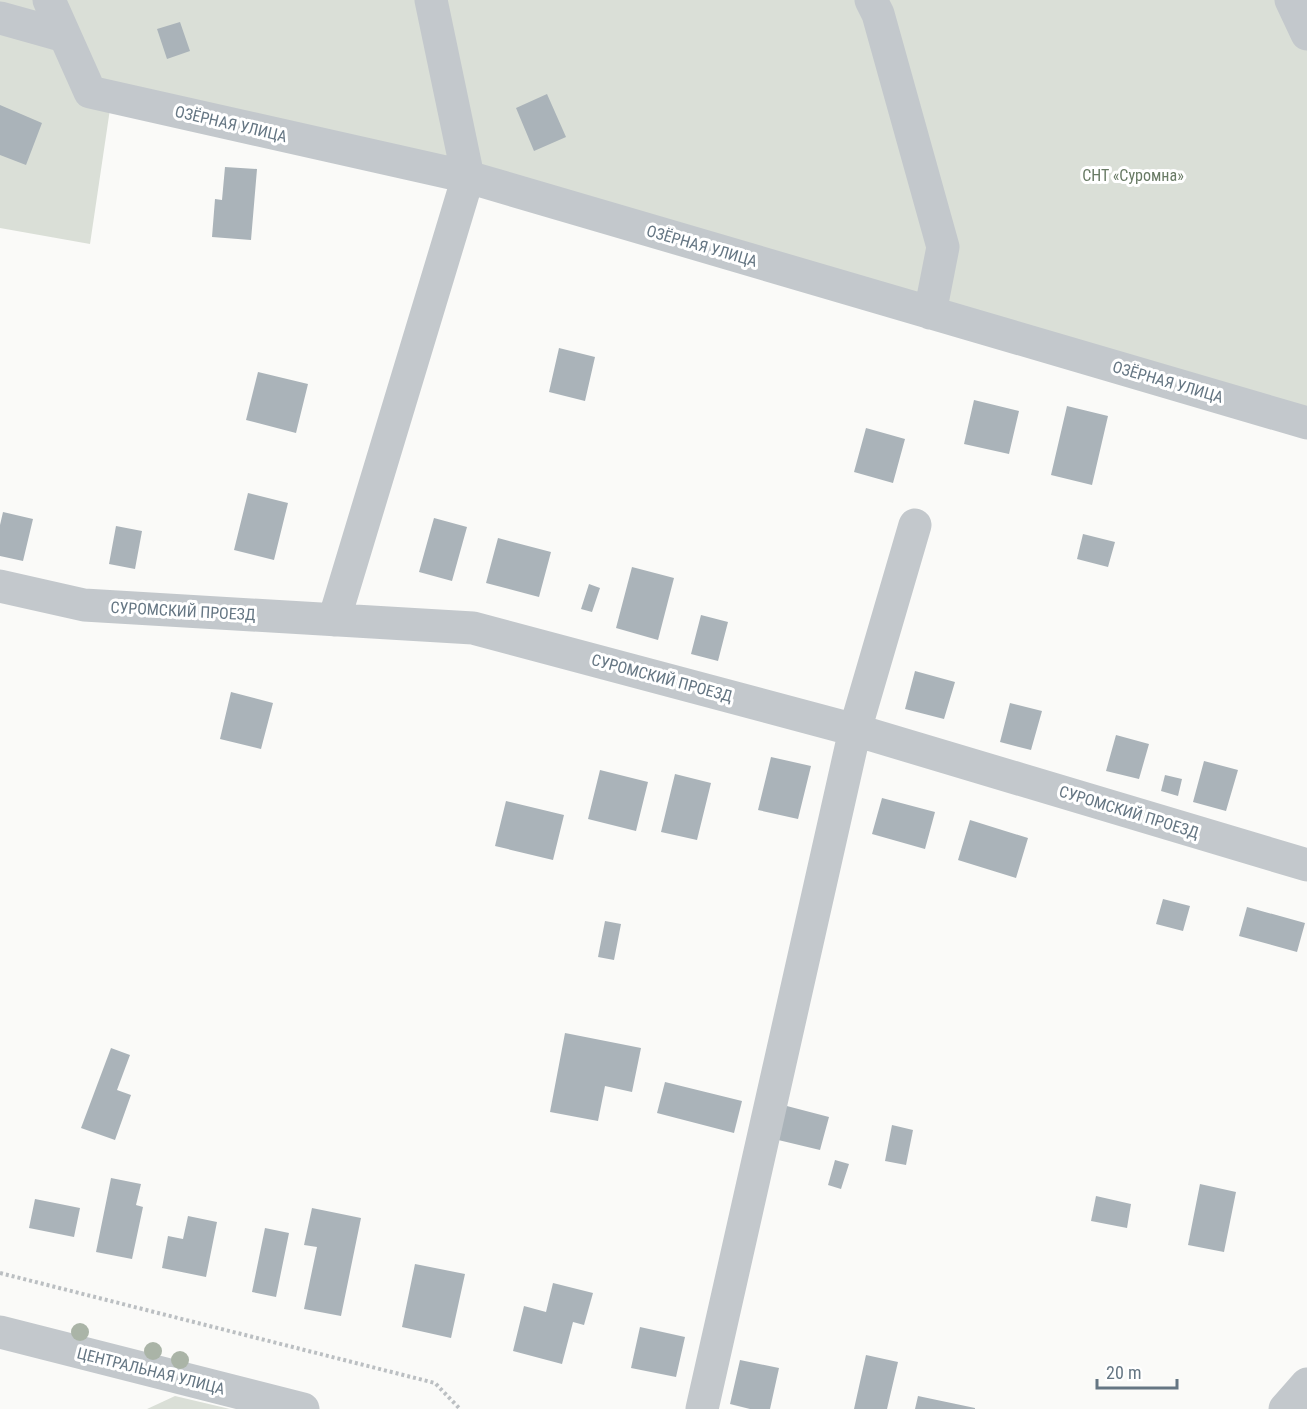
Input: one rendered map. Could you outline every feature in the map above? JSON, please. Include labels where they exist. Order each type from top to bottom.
[{"type":"street","points":[[49,0],[66,36]]},
{"type":"street","points":[[334,620],[468,177],[431,0]]},
{"type":"street","points":[[871,0],[878,14],[943,247],[930,313]]},
{"type":"street","points":[[1292,0],[1307,34]]},
{"type":"street","points":[[0,18],[66,36]]},
{"type":"street","name":"ОЗЁРНАЯ УЛИЦА","points":[[66,36],[90,92],[468,177],[1307,423]]},
{"type":"street","points":[[702,1409],[855,730],[915,525]]},
{"type":"street","name":"СУРОМСКИЙ ПРОЕЗД","points":[[0,586],[84,605],[473,627],[855,730],[1307,865]]},
{"type":"street","name":"ЦЕНТРАЛЬНАЯ УЛИЦА","points":[[0,1332],[303,1409]]},
{"type":"street","points":[[1285,1409],[1307,1384]]},
{"type":"path","points":[[0,1273],[435,1383],[460,1409]]},
{"type":"green space","name":"СНТ «Суромна»","points":[[0,0],[1307,0],[1307,407],[114,82],[90,244],[0,228]]},
{"type":"green space","points":[[175,1396],[230,1409],[147,1409]]},
{"type":"building","points":[[180,22],[190,51],[167,59],[157,29]]},
{"type":"building","points":[[547,94],[566,137],[534,151],[516,108]]},
{"type":"building","points":[[0,105],[42,123],[26,165],[0,155]]},
{"type":"building","points":[[225,167],[257,169],[251,240],[212,237],[215,199],[222,200]]},
{"type":"building","points":[[559,348],[595,357],[585,401],[549,392]]},
{"type":"building","points":[[258,372],[308,384],[296,433],[246,420]]},
{"type":"building","points":[[974,400],[1019,411],[1009,454],[964,444]]},
{"type":"building","points":[[1067,406],[1108,416],[1092,485],[1051,475]]},
{"type":"building","points":[[866,428],[905,439],[893,483],[854,472]]},
{"type":"building","points":[[248,493],[288,503],[274,560],[234,550]]},
{"type":"building","points":[[3,512],[33,519],[23,561],[0,556],[0,525]]},
{"type":"building","points":[[434,518],[467,527],[452,581],[419,572]]},
{"type":"building","points":[[116,526],[142,531],[135,569],[109,564]]},
{"type":"building","points":[[1083,534],[1115,542],[1108,567],[1077,559]]},
{"type":"building","points":[[498,538],[551,552],[539,597],[486,583]]},
{"type":"building","points":[[632,567],[674,578],[658,640],[616,628]]},
{"type":"building","points":[[589,584],[600,588],[592,612],[581,609]]},
{"type":"building","points":[[701,615],[728,622],[718,661],[691,654]]},
{"type":"building","points":[[915,671],[955,682],[944,719],[905,709]]},
{"type":"building","points":[[231,692],[273,703],[261,749],[220,739]]},
{"type":"building","points":[[1010,703],[1042,711],[1031,750],[1000,742]]},
{"type":"building","points":[[1116,735],[1149,744],[1139,779],[1106,771]]},
{"type":"building","points":[[771,757],[811,766],[798,819],[758,810]]},
{"type":"building","points":[[1204,761],[1238,770],[1226,811],[1193,802]]},
{"type":"building","points":[[600,770],[648,782],[636,831],[588,819]]},
{"type":"building","points":[[675,774],[711,783],[697,840],[661,832]]},
{"type":"building","points":[[1165,775],[1182,779],[1178,796],[1161,791]]},
{"type":"building","points":[[882,798],[935,812],[925,849],[872,834]]},
{"type":"building","points":[[506,801],[564,815],[553,860],[495,846]]},
{"type":"building","points":[[970,820],[1028,838],[1016,878],[958,860]]},
{"type":"building","points":[[1163,899],[1190,906],[1183,931],[1156,924]]},
{"type":"building","points":[[1247,907],[1305,923],[1297,952],[1239,936]]},
{"type":"building","points":[[605,921],[621,924],[614,960],[598,957]]},
{"type":"building","points":[[565,1033],[641,1048],[632,1092],[605,1086],[598,1121],[550,1112]]},
{"type":"building","points":[[111,1048],[130,1055],[117,1090],[131,1095],[115,1140],[81,1128]]},
{"type":"building","points":[[665,1082],[742,1101],[734,1133],[657,1113]]},
{"type":"building","points":[[783,1105],[829,1117],[820,1150],[774,1139]]},
{"type":"building","points":[[892,1125],[913,1130],[906,1165],[885,1161]]},
{"type":"building","points":[[835,1160],[849,1164],[841,1189],[828,1185]]},
{"type":"building","points":[[111,1178],[141,1184],[136,1205],[143,1207],[132,1259],[96,1252]]},
{"type":"building","points":[[1200,1184],[1236,1192],[1224,1252],[1188,1245]]},
{"type":"building","points":[[1096,1196],[1131,1204],[1127,1228],[1091,1221]]},
{"type":"building","points":[[35,1199],[80,1208],[74,1237],[29,1228]]},
{"type":"building","points":[[312,1208],[361,1218],[341,1316],[304,1309],[317,1247],[304,1245]]},
{"type":"building","points":[[188,1216],[217,1222],[206,1277],[162,1268],[168,1236],[183,1239]]},
{"type":"building","points":[[265,1228],[289,1233],[276,1297],[252,1292]]},
{"type":"building","points":[[415,1264],[465,1274],[451,1338],[402,1327]]},
{"type":"building","points":[[553,1283],[593,1293],[584,1325],[573,1322],[562,1364],[513,1351],[524,1306],[546,1312]]},
{"type":"building","points":[[640,1327],[685,1337],[676,1377],[631,1368]]},
{"type":"building","points":[[866,1355],[898,1362],[887,1409],[854,1409]]},
{"type":"building","points":[[740,1360],[779,1368],[770,1409],[750,1409],[730,1404]]},
{"type":"building","points":[[918,1396],[975,1408],[975,1409],[915,1409]]}]
